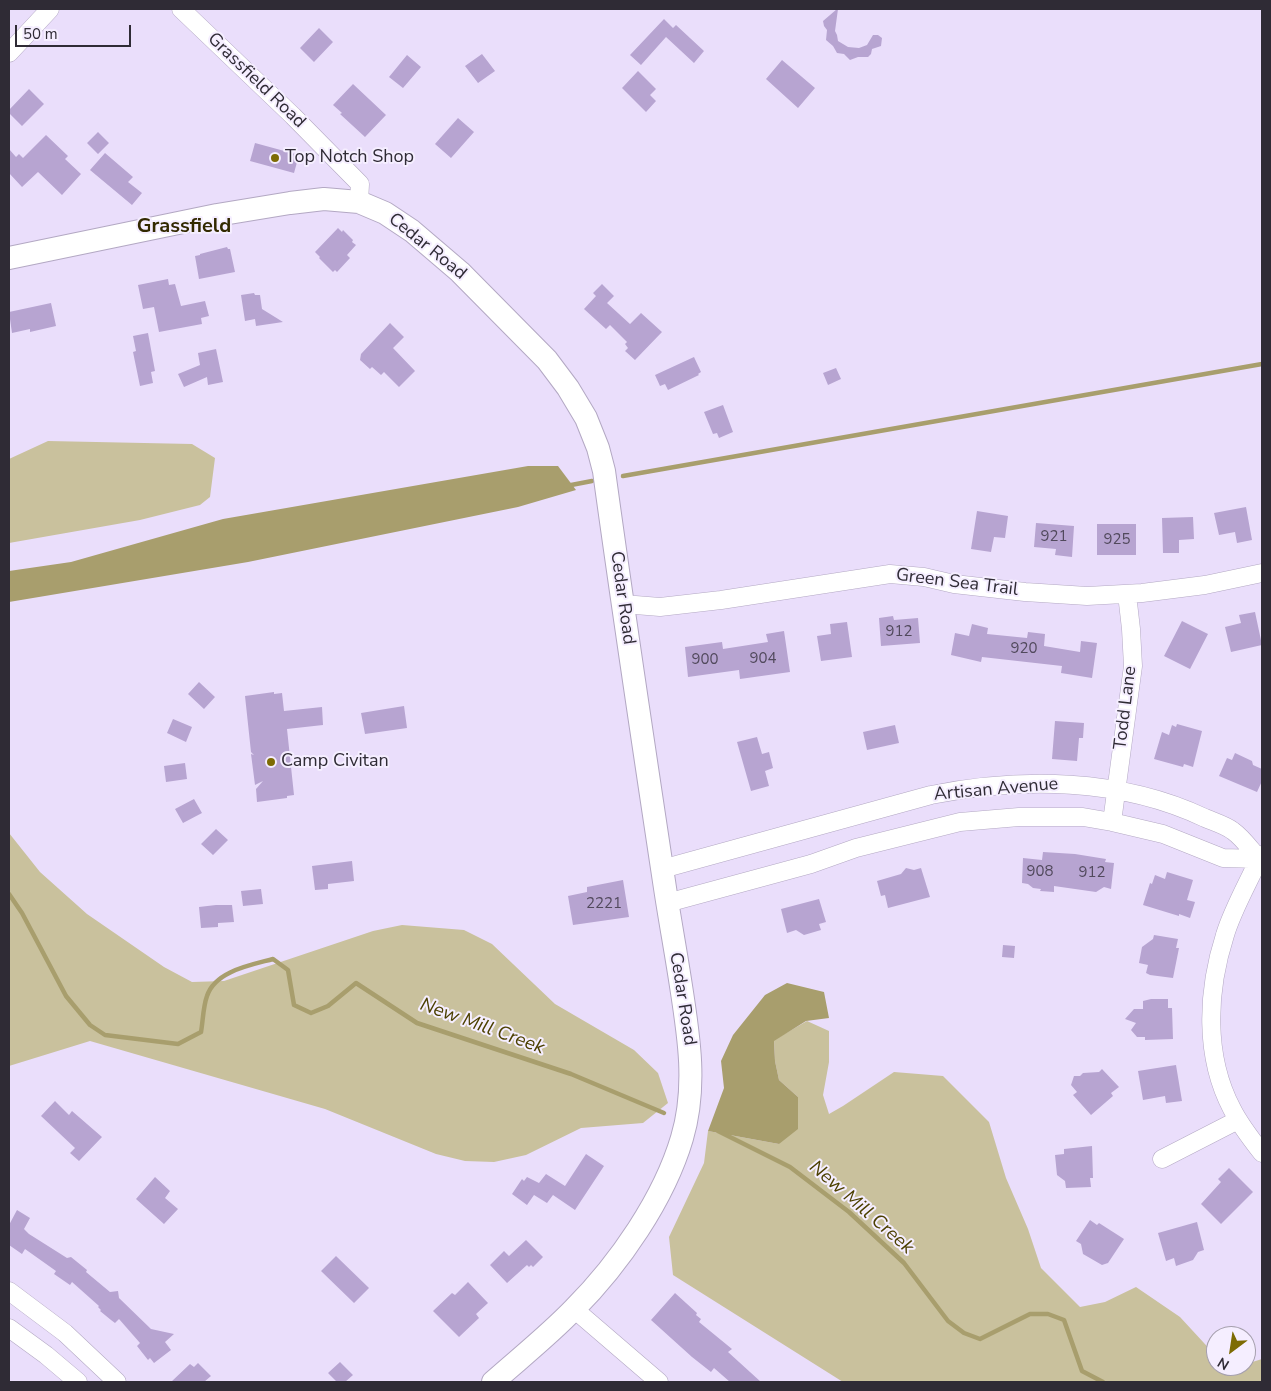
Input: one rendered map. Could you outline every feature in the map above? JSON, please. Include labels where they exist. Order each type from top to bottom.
[{"type":"street","points":[[9,53],[50,9]]},
{"type":"street","name":"Grassfield Road","points":[[180,9],[293,116],[360,184],[359,202]]},
{"type":"street","name":"Cedar Road","points":[[9,258],[217,214],[324,199],[359,202],[376,208],[399,221],[460,272],[547,360],[568,388],[586,418],[598,448],[604,471],[667,903],[687,1025],[692,1068],[689,1106],[674,1163],[647,1215],[628,1244],[574,1309],[493,1382]]},
{"type":"street","name":"Green Sea Trail","points":[[623,604],[660,607],[721,600],[890,574],[924,577],[954,584],[1025,592],[1087,596],[1127,594],[1205,585],[1262,573]]},
{"type":"street","name":"Todd Lane","points":[[1112,822],[1133,666],[1127,594]]},
{"type":"street","name":"Artisan Avenue","points":[[662,868],[931,794],[956,790],[1057,783],[1116,791],[1158,800],[1191,811],[1233,831],[1261,858]]},
{"type":"street","name":"Artisan Avenue","points":[[667,903],[810,864],[856,848],[960,822],[1019,816],[1083,817],[1112,822],[1163,834],[1223,858],[1261,858]]},
{"type":"street","points":[[1261,858],[1225,934],[1212,988],[1212,1039],[1216,1065],[1232,1109],[1262,1153]]},
{"type":"street","points":[[1162,1159],[1238,1120]]},
{"type":"street","points":[[9,1293],[65,1333],[117,1382]]},
{"type":"street","points":[[574,1309],[659,1382]]},
{"type":"street","points":[[9,1328],[46,1355],[78,1382]]},
{"type":"shaded area","points":[[48,441],[192,444],[215,458],[210,497],[200,505],[140,520],[9,543],[9,459]]},
{"type":"shaded area","points":[[528,466],[558,466],[576,490],[518,507],[248,562],[9,602],[9,571],[71,562],[223,519]]},
{"type":"shaded area","points":[[9,833],[40,872],[87,914],[164,967],[192,982],[224,981],[373,931],[402,925],[464,930],[492,944],[555,1004],[634,1050],[658,1073],[668,1103],[643,1123],[581,1128],[526,1155],[494,1162],[465,1161],[436,1154],[325,1109],[90,1041],[9,1066]]},
{"type":"shaded area","points":[[787,983],[824,992],[829,1018],[806,1021],[774,1041],[775,1061],[779,1080],[798,1097],[798,1129],[779,1144],[708,1131],[724,1088],[721,1061],[733,1035],[765,995]]},
{"type":"shaded area","points":[[807,1021],[829,1031],[829,1062],[823,1095],[829,1114],[894,1072],[943,1076],[989,1122],[1006,1178],[1028,1229],[1041,1268],[1080,1307],[1105,1302],[1136,1287],[1180,1317],[1206,1345],[1206,1376],[1256,1376],[1256,1361],[1262,1359],[1262,1382],[843,1382],[673,1275],[669,1237],[704,1163],[708,1131],[779,1144],[798,1097],[779,1080],[775,1061],[774,1040]]},
{"type":"building","points":[[837,9],[835,31],[838,41],[848,47],[859,48],[867,45],[873,35],[878,35],[882,38],[881,46],[872,49],[868,57],[858,57],[850,60],[844,54],[837,53],[826,40],[827,30],[823,21]]},
{"type":"building","points":[[664,19],[673,28],[676,25],[704,51],[694,63],[666,37],[641,65],[630,55]]},
{"type":"building","points":[[319,28],[333,42],[314,62],[300,48]]},
{"type":"building","points":[[482,54],[495,71],[478,83],[465,66]]},
{"type":"building","points":[[407,55],[421,67],[403,88],[389,77]]},
{"type":"building","points":[[782,60],[815,88],[798,108],[766,79]]},
{"type":"building","points":[[638,71],[656,89],[650,95],[656,101],[646,112],[622,88]]},
{"type":"building","points":[[353,84],[386,115],[365,137],[333,105]]},
{"type":"building","points":[[29,89],[44,104],[22,126],[9,113],[9,110]]},
{"type":"building","points":[[458,118],[474,132],[451,158],[435,144]]},
{"type":"building","points":[[98,132],[109,143],[98,154],[87,143]]},
{"type":"building","points":[[46,135],[68,156],[65,159],[81,174],[62,195],[38,172],[22,187],[9,173],[9,149],[16,157],[19,154],[23,158]]},
{"type":"building","name":"Top Notch Shop","points":[[255,143],[299,155],[294,173],[250,161]]},
{"type":"building","points":[[105,153],[133,177],[128,182],[142,193],[132,205],[90,170]]},
{"type":"building","points":[[338,228],[342,232],[343,230],[356,245],[347,255],[350,258],[337,272],[335,270],[333,272],[315,252]]},
{"type":"building","points":[[227,247],[230,249],[235,272],[199,279],[195,256]]},
{"type":"building","points":[[168,279],[169,285],[175,284],[181,306],[205,301],[209,316],[201,318],[202,324],[159,332],[154,307],[143,309],[138,285]]},
{"type":"building","points":[[602,284],[614,296],[607,303],[630,324],[641,313],[662,332],[635,360],[625,351],[628,348],[625,344],[627,342],[610,325],[606,329],[584,309],[596,296],[593,293]]},
{"type":"building","points":[[254,293],[255,295],[260,295],[262,309],[283,322],[256,326],[255,319],[245,321],[241,295]]},
{"type":"building","points":[[51,303],[56,326],[30,332],[30,329],[12,333],[9,312]]},
{"type":"building","points":[[390,323],[404,337],[393,348],[415,371],[399,387],[384,372],[381,375],[372,367],[370,369],[360,360],[361,354]]},
{"type":"building","points":[[148,333],[155,371],[151,372],[153,383],[140,386],[133,352],[136,351],[133,336]]},
{"type":"building","points":[[216,349],[223,382],[208,385],[207,377],[184,387],[178,374],[200,365],[198,353]]},
{"type":"building","points":[[694,357],[701,372],[699,375],[668,390],[665,384],[660,386],[655,375]]},
{"type":"building","points":[[836,368],[841,379],[828,385],[823,373]]},
{"type":"building","points":[[723,405],[733,432],[719,438],[717,433],[713,434],[704,412]]},
{"type":"building","points":[[1246,507],[1252,540],[1237,543],[1235,532],[1219,535],[1214,513]]},
{"type":"building","points":[[977,511],[1008,516],[1005,538],[994,537],[991,552],[971,549]]},
{"type":"building","points":[[1193,517],[1194,539],[1179,540],[1179,553],[1163,553],[1162,518]]},
{"type":"building","points":[[1036,523],[1074,526],[1072,557],[1055,555],[1056,549],[1034,547]]},
{"type":"building","points":[[1097,524],[1136,524],[1136,555],[1097,555]]},
{"type":"building","points":[[1255,612],[1262,645],[1231,652],[1225,627],[1241,623],[1239,615]]},
{"type":"building","points":[[893,616],[894,620],[918,618],[920,643],[881,646],[879,618]]},
{"type":"building","points":[[1182,621],[1208,634],[1190,669],[1164,656]]},
{"type":"building","points":[[847,622],[852,657],[821,661],[817,636],[831,634],[830,624]]},
{"type":"building","points":[[972,624],[988,628],[987,634],[1027,638],[1028,632],[1045,634],[1044,646],[1080,652],[1081,641],[1097,643],[1092,678],[1061,673],[1062,666],[982,657],[981,662],[951,655],[955,633],[969,636]]},
{"type":"building","points":[[784,631],[790,672],[740,679],[739,670],[688,677],[685,647],[722,642],[723,649],[768,642],[766,634]]},
{"type":"building","points":[[199,682],[215,697],[204,709],[188,694]]},
{"type":"building","name":"Camp Civitan","points":[[274,692],[274,694],[282,693],[284,711],[322,707],[323,725],[287,729],[294,795],[287,796],[287,798],[257,802],[256,789],[263,781],[255,785],[251,754],[254,755],[251,752],[245,696]]},
{"type":"building","points":[[404,706],[407,728],[365,734],[361,713]]},
{"type":"building","points":[[173,719],[192,727],[186,742],[167,733]]},
{"type":"building","points":[[1055,721],[1084,723],[1083,738],[1079,738],[1077,761],[1052,759]]},
{"type":"building","points":[[1177,724],[1202,731],[1193,767],[1184,764],[1183,767],[1154,759],[1162,732],[1169,735],[1172,725],[1176,727]]},
{"type":"building","points":[[895,725],[899,743],[867,750],[863,732]]},
{"type":"building","points":[[757,737],[762,754],[769,752],[773,768],[765,771],[769,786],[751,791],[737,742]]},
{"type":"building","points":[[1235,753],[1252,761],[1253,765],[1262,769],[1262,781],[1257,792],[1219,776],[1227,758],[1232,760]]},
{"type":"building","points":[[185,763],[187,779],[166,782],[164,766]]},
{"type":"building","points":[[194,799],[202,813],[183,823],[175,809]]},
{"type":"building","points":[[216,829],[228,840],[213,855],[201,844]]},
{"type":"building","points":[[1043,852],[1075,854],[1106,859],[1105,862],[1114,863],[1111,889],[1104,887],[1096,892],[1054,886],[1054,892],[1040,891],[1041,889],[1022,883],[1023,858],[1042,860]]},
{"type":"building","points":[[352,861],[354,881],[328,884],[328,889],[315,890],[312,866]]},
{"type":"building","points":[[906,868],[914,870],[921,868],[930,897],[888,908],[885,895],[881,896],[877,881],[901,874]]},
{"type":"building","points":[[1167,872],[1193,880],[1187,900],[1195,902],[1190,918],[1143,905],[1150,883],[1152,884],[1155,875],[1165,879]]},
{"type":"building","points":[[623,880],[629,917],[573,925],[568,896],[587,892],[587,887]]},
{"type":"building","points":[[261,889],[263,904],[243,906],[241,891]]},
{"type":"building","points":[[819,899],[826,922],[819,924],[821,930],[804,935],[796,930],[787,933],[781,909]]},
{"type":"building","points":[[232,905],[234,922],[218,923],[218,927],[201,928],[199,907]]},
{"type":"building","points":[[1154,935],[1178,939],[1176,948],[1179,948],[1173,978],[1150,975],[1146,973],[1148,965],[1139,963],[1142,947],[1153,939]]},
{"type":"building","points":[[1003,945],[1015,946],[1014,958],[1002,957]]},
{"type":"building","points":[[1168,999],[1168,1008],[1172,1008],[1173,1039],[1145,1040],[1145,1037],[1137,1037],[1131,1030],[1136,1023],[1125,1019],[1134,1009],[1143,1009],[1143,1001]]},
{"type":"building","points":[[1176,1065],[1182,1101],[1166,1103],[1165,1096],[1143,1100],[1138,1071]]},
{"type":"building","points":[[1102,1069],[1119,1087],[1111,1093],[1113,1096],[1091,1115],[1073,1095],[1077,1092],[1071,1085],[1074,1076],[1080,1076],[1083,1073],[1099,1072]]},
{"type":"building","points":[[55,1101],[69,1115],[72,1111],[102,1137],[79,1161],[70,1153],[75,1148],[41,1116]]},
{"type":"building","points":[[1092,1146],[1093,1178],[1090,1178],[1091,1187],[1066,1188],[1065,1181],[1057,1175],[1055,1155],[1064,1154],[1064,1149]]},
{"type":"building","points":[[586,1154],[604,1166],[575,1210],[553,1195],[547,1203],[534,1195],[527,1205],[512,1194],[522,1179],[524,1181],[527,1177],[539,1183],[546,1174],[565,1186]]},
{"type":"building","points":[[1229,1168],[1253,1192],[1221,1224],[1201,1204],[1221,1182],[1218,1179]]},
{"type":"building","points":[[155,1177],[170,1191],[165,1198],[178,1209],[164,1224],[136,1199]]},
{"type":"building","points":[[17,1210],[30,1218],[24,1229],[29,1234],[67,1258],[71,1257],[110,1292],[118,1291],[119,1298],[151,1329],[174,1334],[165,1342],[171,1350],[154,1363],[150,1358],[148,1360],[137,1346],[140,1343],[119,1319],[115,1323],[100,1311],[99,1306],[72,1282],[70,1285],[54,1274],[56,1271],[25,1249],[22,1254],[9,1245],[9,1225]]},
{"type":"building","points":[[1090,1220],[1097,1225],[1099,1223],[1124,1239],[1108,1263],[1102,1265],[1083,1254],[1081,1244],[1076,1241]]},
{"type":"building","points":[[1197,1222],[1204,1250],[1198,1252],[1193,1260],[1176,1266],[1174,1258],[1166,1261],[1158,1233]]},
{"type":"building","points":[[526,1240],[543,1257],[533,1267],[527,1265],[507,1283],[490,1265],[504,1251],[509,1256]]},
{"type":"building","points":[[336,1256],[369,1288],[354,1303],[321,1271]]},
{"type":"building","points":[[468,1282],[488,1303],[476,1314],[479,1318],[459,1337],[433,1311],[452,1293],[455,1295]]},
{"type":"building","points":[[675,1293],[697,1313],[696,1315],[701,1319],[699,1322],[732,1349],[728,1352],[761,1382],[730,1382],[714,1368],[711,1372],[651,1320]]},
{"type":"building","points":[[340,1362],[353,1375],[345,1382],[337,1382],[328,1373]]},
{"type":"building","points":[[198,1363],[211,1376],[204,1382],[171,1382],[190,1364],[194,1367]]},
{"type":"waterway","points":[[623,476],[1262,364]]},
{"type":"waterway","points":[[566,486],[592,481]]},
{"type":"waterway","name":"New Mill Creek","points":[[9,894],[22,913],[66,996],[90,1025],[105,1035],[178,1044],[201,1032],[204,1009],[211,987],[235,970],[273,959],[288,970],[294,1005],[311,1013],[328,1006],[356,983],[417,1023],[571,1074],[664,1113]]},
{"type":"waterway","name":"New Mill Creek","points":[[718,1131],[790,1167],[849,1212],[904,1263],[948,1321],[964,1333],[980,1339],[1030,1314],[1048,1314],[1064,1320],[1082,1371],[1103,1382]]},
{"type":"place","name":"Top Notch Shop","points":[[275,158]]},
{"type":"place","name":"Camp Civitan","points":[[271,762]]},
{"type":"district","name":"Grassfield","points":[[184,227]]}]
